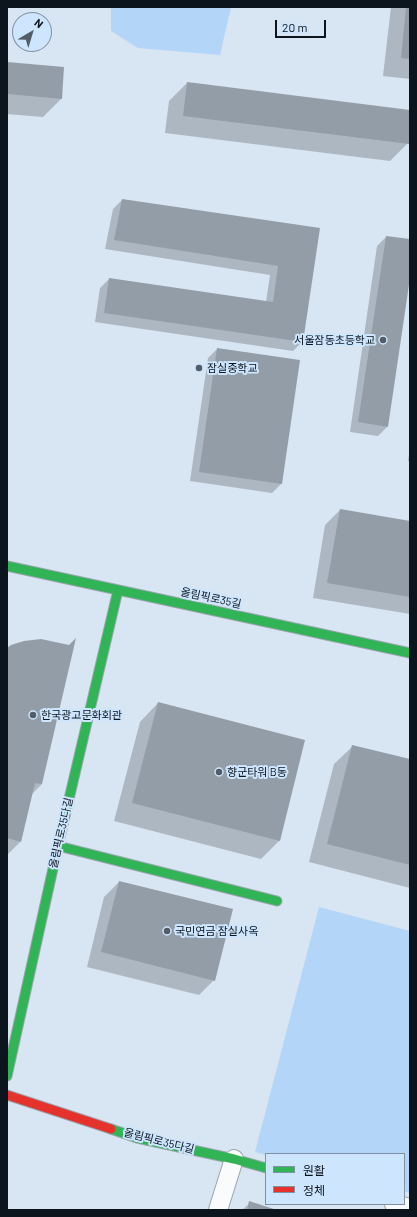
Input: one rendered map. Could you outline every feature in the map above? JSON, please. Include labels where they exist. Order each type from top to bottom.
[{"type":"street","name":"올림픽로35길","points":[[7,566],[410,653]]},
{"type":"street","name":"올림픽로35다길","points":[[7,1076],[58,846],[118,590]]},
{"type":"street","points":[[58,846],[277,901]]},
{"type":"street","name":"올림픽로35다길","points":[[7,1095],[137,1138],[234,1159],[265,1168]]},
{"type":"street","points":[[218,1210],[234,1159]]},
{"type":"street","points":[[398,1205],[410,1208]]},
{"type":"shaded area","points":[[111,7],[231,7],[220,55],[138,48],[111,31]]},
{"type":"shaded area","points":[[319,907],[410,931],[410,1193],[405,1191],[405,1153],[265,1153],[265,1155],[255,1152]]},
{"type":"building","points":[[406,7],[410,7],[410,59],[401,58]]},
{"type":"building","points":[[7,62],[64,67],[62,99],[7,94]]},
{"type":"building","points":[[187,82],[410,110],[409,144],[183,116]]},
{"type":"building","name":"잠실중학교","points":[[122,199],[320,228],[303,342],[104,313],[109,278],[273,302],[278,266],[114,240]]},
{"type":"building","points":[[386,236],[410,239],[410,278],[388,427],[358,422]]},
{"type":"building","points":[[217,348],[300,360],[282,484],[199,472]]},
{"type":"building","points":[[340,509],[410,521],[410,597],[327,583]]},
{"type":"building","name":"한국광고문화회관","points":[[76,638],[42,784],[35,783],[21,842],[7,838],[7,648],[11,645],[24,641],[41,639],[69,645]]},
{"type":"building","name":"향군타워 B동","points":[[158,702],[305,740],[280,841],[132,803]]},
{"type":"building","points":[[352,745],[410,759],[410,865],[327,844]]},
{"type":"building","name":"국민연금 잠실사옥","points":[[119,881],[233,909],[215,981],[101,952]]},
{"type":"building","points":[[249,1201],[277,1210],[247,1210]]},
{"type":"traffic: fast","points":[[7,566],[410,653]]},
{"type":"traffic: fast","points":[[7,1076],[58,846],[118,590]]},
{"type":"traffic: fast","points":[[58,846],[277,901]]},
{"type":"traffic: fast","points":[[111,1129],[137,1138],[234,1159],[265,1168]]},
{"type":"traffic: jam","points":[[7,1095],[111,1129]]},
{"type":"place","name":"서울잠동초등학교","points":[[383,340]]},
{"type":"place","name":"잠실중학교","points":[[199,368]]},
{"type":"place","name":"한국광고문화회관","points":[[33,715]]},
{"type":"place","name":"향군타워 B동","points":[[219,772]]},
{"type":"place","name":"국민연금 잠실사옥","points":[[167,931]]}]
